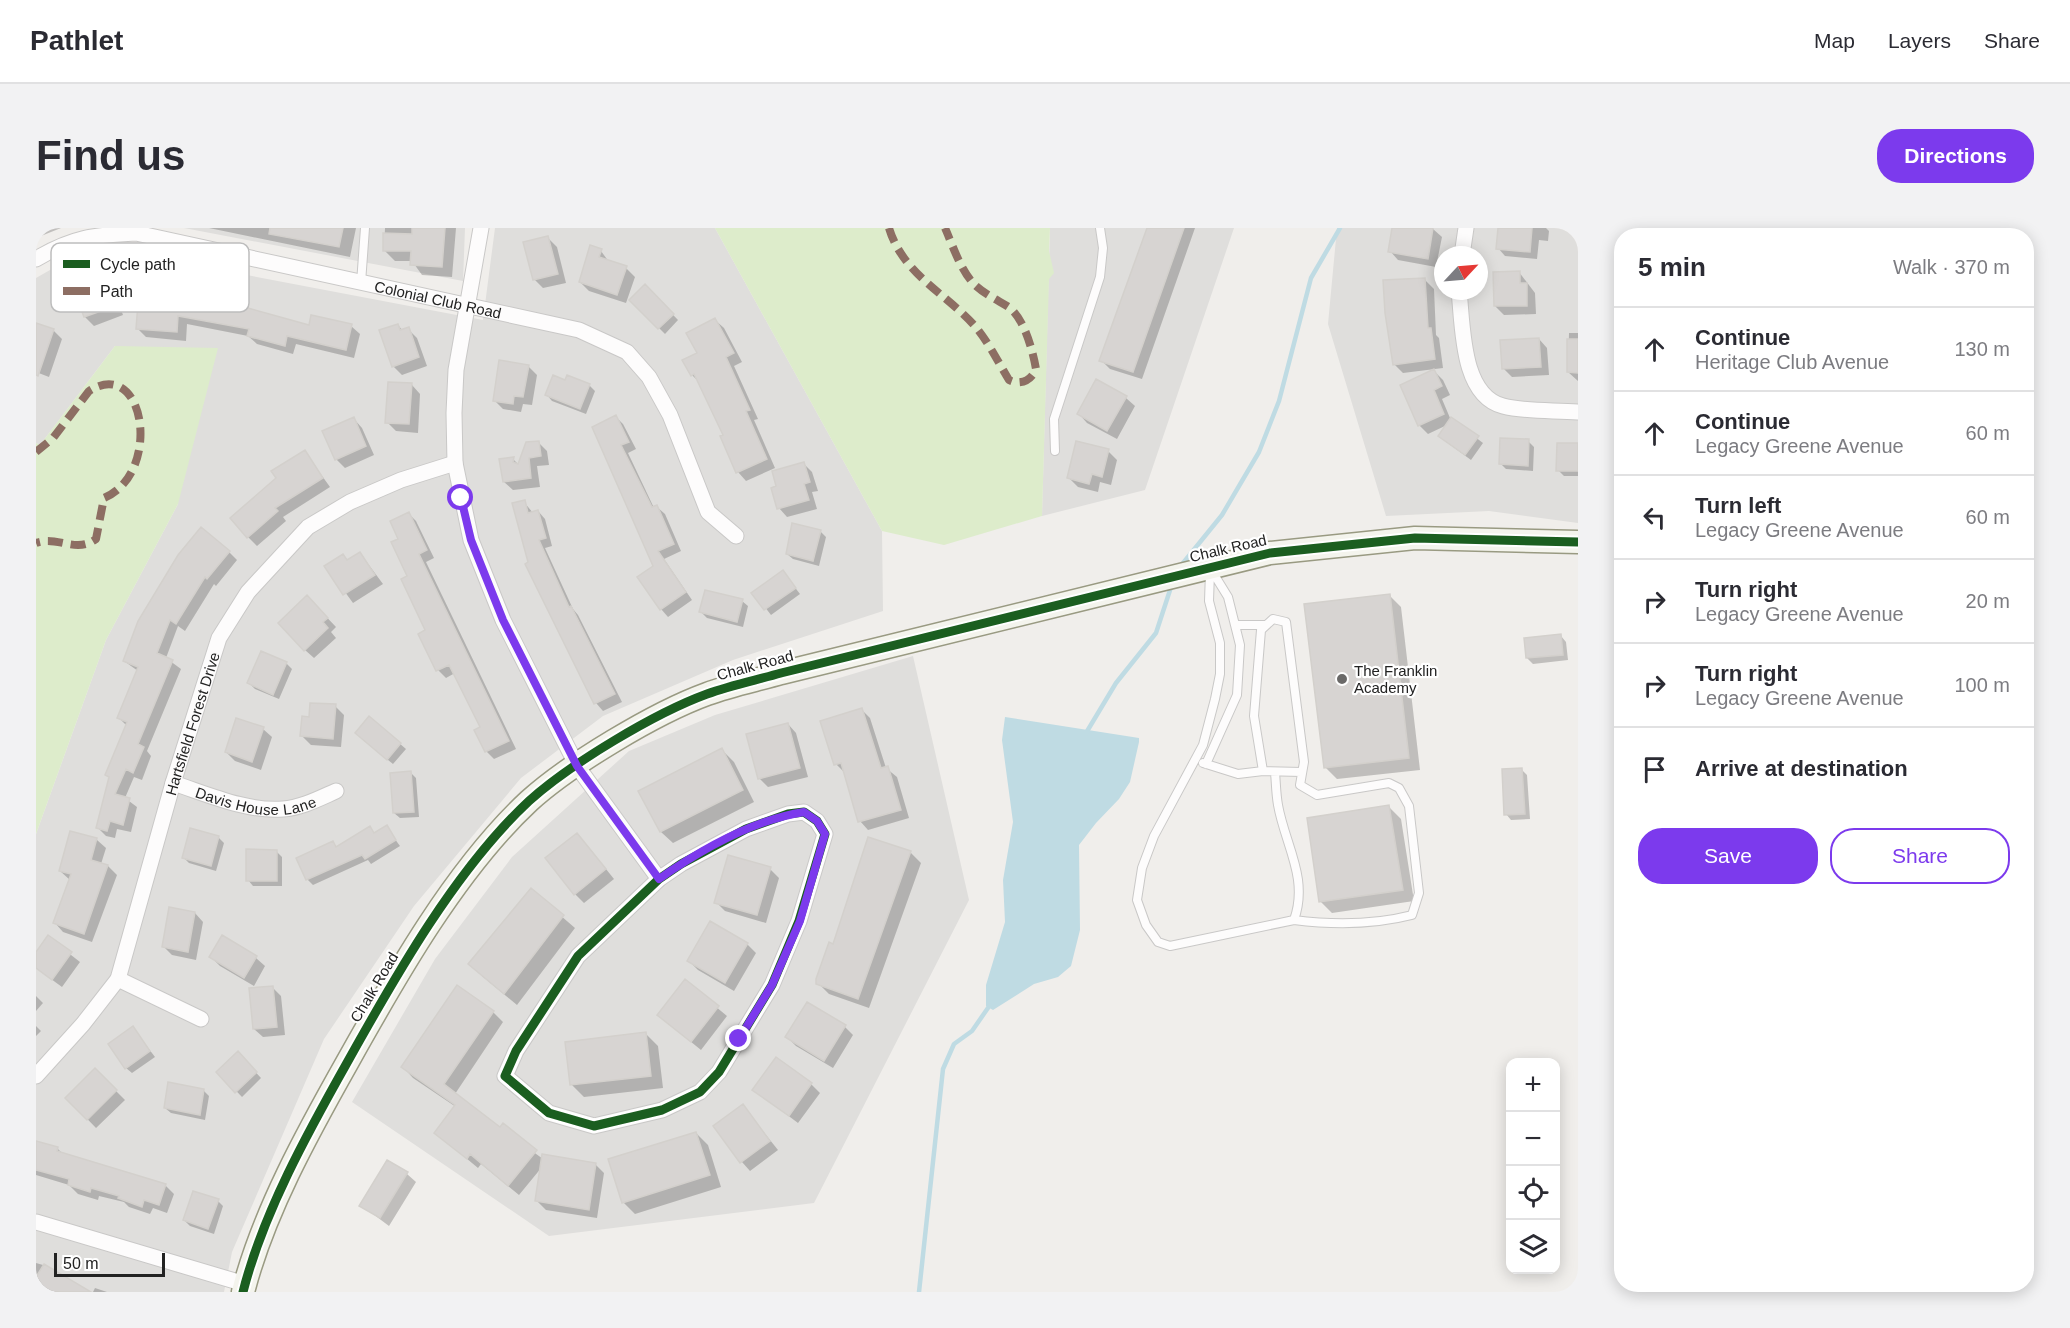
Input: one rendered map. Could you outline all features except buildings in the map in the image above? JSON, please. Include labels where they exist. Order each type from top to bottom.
[{"type":"street","points":[[481,228],[456,370],[456,463],[471,540],[503,620],[577,766],[659,879]]},
{"type":"street","points":[[1463,246],[1466,228]]},
{"type":"street","name":"Colonial Club Road","points":[[66,243],[94,235],[136,233],[181,243]]},
{"type":"street","name":"Colonial Club Road","points":[[36,259],[51,250]]},
{"type":"street","name":"Colonial Club Road","points":[[249,258],[579,330],[627,352],[650,377],[670,415],[708,512],[736,536]]},
{"type":"street","points":[[1460,300],[1471,377],[1482,394],[1502,406],[1578,412]]},
{"type":"street","name":"Hartsfield Forest Drive","points":[[36,1076],[83,1024],[118,979],[173,783],[219,638],[248,592],[280,554],[308,527],[350,502],[401,480],[456,463]]},
{"type":"street","name":"Chalk Road","points":[[244,1288],[277,1199],[313,1124],[397,975],[476,859],[529,801],[577,766],[656,716],[707,694],[781,673],[1210,567],[1308,548],[1404,539],[1475,538],[1578,542]]},
{"type":"street","name":"Davis House Lane","points":[[173,783],[217,797],[272,809],[284,809],[314,801],[336,791]]},
{"type":"street","points":[[804,812],[817,821],[825,834],[800,921],[772,985],[719,1072],[700,1092],[662,1110],[594,1126],[549,1113],[506,1077],[516,1051],[578,956],[659,879],[681,864],[746,829],[788,814],[804,812]]},
{"type":"street","points":[[118,979],[201,1019]]},
{"type":"street","points":[[36,1222],[244,1288]]},
{"type":"lane","points":[[361,283],[364,228]]},
{"type":"lane","points":[[1056,451],[1054,419],[1100,277],[1103,248],[1100,228]]},
{"type":"lane","points":[[1206,764],[1238,695],[1240,645],[1237,625],[1228,597],[1210,567]]},
{"type":"lane","points":[[1210,567],[1209,600],[1220,643],[1220,674],[1203,745],[1154,836],[1142,868],[1137,900],[1146,925],[1158,942],[1170,946],[1294,920],[1326,924],[1389,921],[1412,915],[1419,893],[1409,806],[1400,788],[1389,783],[1317,795],[1300,785],[1304,762],[1286,622],[1273,619],[1261,630],[1254,716],[1263,771]]},
{"type":"lane","points":[[1237,625],[1266,625]]},
{"type":"lane","points":[[1194,760],[1238,774],[1263,771],[1302,772]]},
{"type":"lane","points":[[1275,772],[1278,807],[1294,856],[1300,902],[1294,920]]},
{"type":"shaded area","points":[[184,228],[465,228],[463,281]]},
{"type":"shaded area","points":[[495,228],[715,228],[882,531],[883,611],[733,660],[603,716],[521,778],[414,906],[324,1039],[232,1252],[224,1292],[36,1292],[36,834],[106,640],[178,504],[115,346],[40,445],[36,443],[36,278],[51,269],[51,312],[249,312],[249,275],[483,320]]},
{"type":"shaded area","points":[[1050,228],[1234,228],[1145,490],[1042,516]]},
{"type":"shaded area","points":[[1337,228],[1578,228],[1578,523],[1489,511],[1386,516],[1328,324]]},
{"type":"shaded area","points":[[913,656],[969,900],[814,1203],[549,1236],[352,1102],[435,959],[512,857],[629,751],[715,715]]},
{"type":"green space","points":[[715,228],[1050,228],[1049,251],[1054,273],[1049,279],[1042,516],[944,545],[882,531]]},
{"type":"green space","points":[[115,346],[218,348],[178,504],[106,640],[36,834],[36,443],[40,445]]},
{"type":"water","points":[[1005,717],[1139,738],[1139,742],[1130,782],[1119,799],[1079,845],[1080,930],[1071,966],[1058,977],[1034,984],[993,1010],[986,1006],[986,985],[1005,922],[1003,880],[1013,822],[1002,740]]},
{"type":"waterway","points":[[1179,568],[1222,515],[1259,452],[1279,401],[1311,278],[1340,228]]},
{"type":"waterway","points":[[1086,733],[1116,683],[1156,633],[1172,584]]},
{"type":"waterway","points":[[919,1292],[943,1069],[954,1044],[972,1031],[990,1005]]},
{"type":"marked path","points":[[889,228],[904,258],[925,281],[974,325],[1009,380],[1025,381],[1036,369],[1023,326],[1013,311],[983,292],[966,274],[945,228]]},
{"type":"marked path","points":[[36,452],[53,438],[89,391],[108,384],[123,389],[134,402],[140,422],[140,444],[134,466],[123,485],[104,498],[96,539],[81,545],[51,541],[36,543]]},
{"type":"cycle path","points":[[243,1292],[262,1233],[302,1144],[386,994],[452,890],[502,828],[529,801],[567,771],[639,726],[707,694],[735,685],[1270,553],[1415,538],[1578,542]]},
{"type":"cycle path","points":[[804,812],[817,821],[825,834],[799,921],[772,985],[719,1072],[700,1092],[662,1110],[594,1126],[549,1113],[505,1076],[516,1051],[578,956],[659,879],[681,864],[746,829],[788,814],[804,812]]},
{"type":"place","name":"The Franklin Academy","points":[[1342,679]]},
{"type":"route","points":[[461,498],[471,540],[503,620],[577,766],[659,879],[681,864],[746,829],[788,814],[804,812],[817,821],[825,834],[820,858],[800,921],[772,985],[739,1039]]}]
